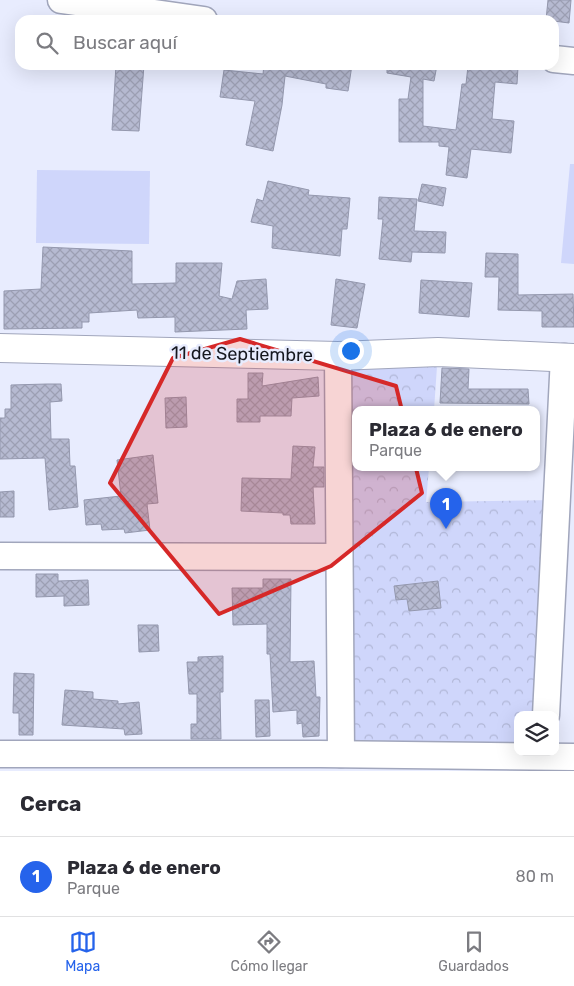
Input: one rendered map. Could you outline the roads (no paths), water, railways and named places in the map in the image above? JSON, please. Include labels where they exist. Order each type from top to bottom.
[{"type":"main road","name":"11 de Septiembre","points":[[0,348],[338,356],[438,352],[569,358]]},
{"type":"street","points":[[61,0],[168,15]]},
{"type":"street","points":[[559,59],[574,60]]},
{"type":"street","points":[[338,356],[341,754]]},
{"type":"street","points":[[546,711],[569,358]]},
{"type":"street","points":[[0,556],[339,556]]},
{"type":"street","points":[[0,754],[514,754]]},
{"type":"street","points":[[559,756],[574,757]]},
{"type":"place","name":"Plaza 6 de enero","points":[[446,529]]}]
